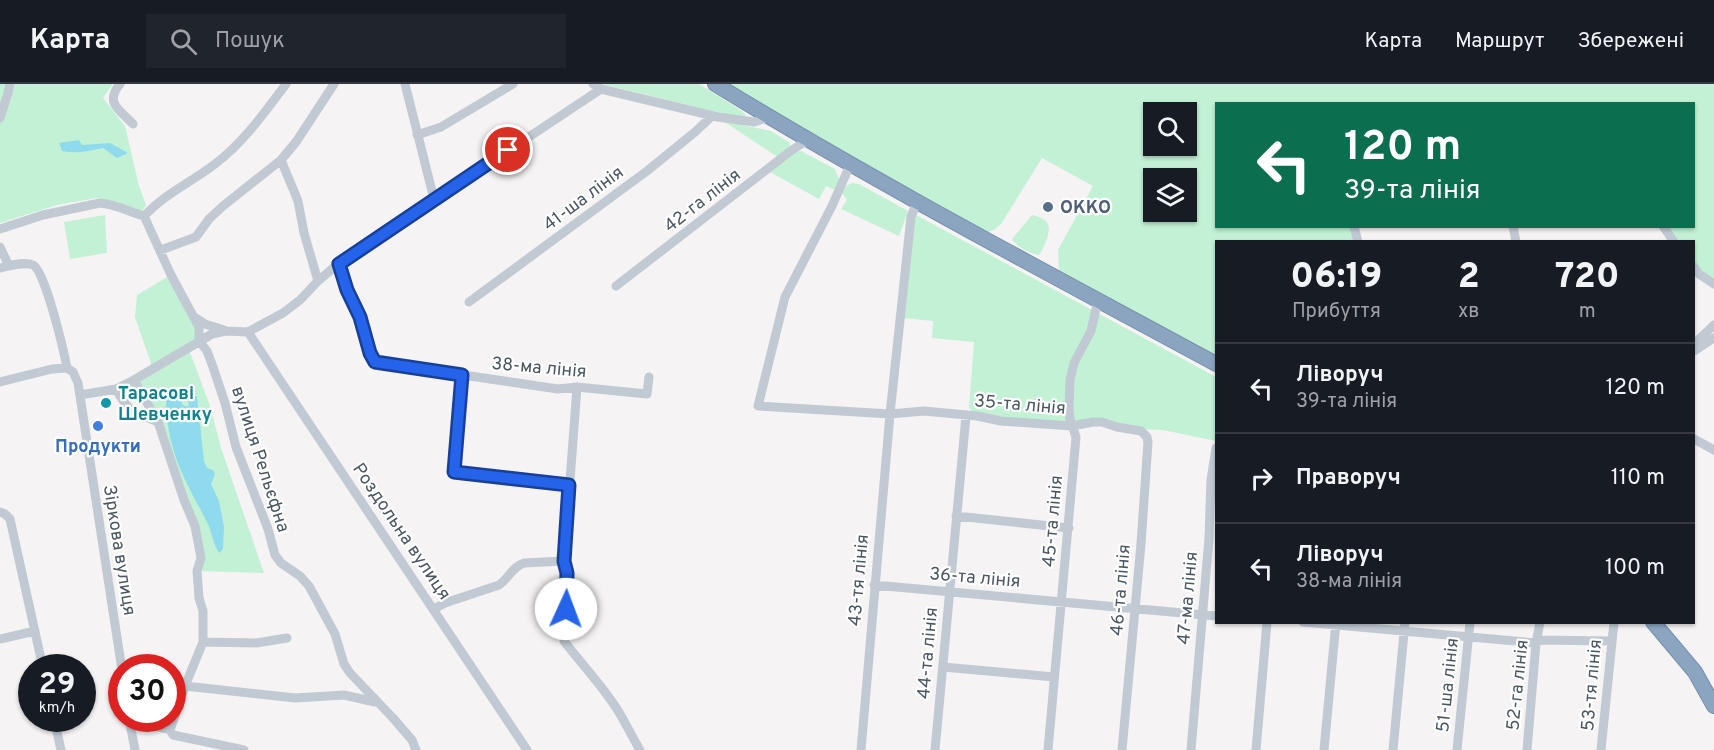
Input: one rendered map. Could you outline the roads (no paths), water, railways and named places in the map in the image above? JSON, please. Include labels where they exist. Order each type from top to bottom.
[{"type":"highway","points":[[715,84],[850,165],[1215,363]]},
{"type":"highway","points":[[1655,624],[1695,672],[1714,706]]},
{"type":"street","points":[[0,118],[10,84]]},
{"type":"street","points":[[120,84],[112,94],[112,99],[133,124]]},
{"type":"street","points":[[0,229],[43,215],[100,203],[109,203],[144,216],[165,196],[216,163],[254,126],[286,84]]},
{"type":"street","points":[[161,250],[196,237],[209,219],[223,206],[281,160],[296,142],[334,84]]},
{"type":"street","points":[[405,84],[434,200]]},
{"type":"street","points":[[417,135],[441,126],[513,84]]},
{"type":"street","points":[[80,395],[116,389],[212,334],[226,331],[248,332],[283,313],[339,264],[597,86],[712,116],[754,122],[769,117]]},
{"type":"street","name":"41-ша лінія","points":[[469,302],[646,171],[712,116]]},
{"type":"street","name":"42-га лінія","points":[[616,286],[808,140]]},
{"type":"street","points":[[281,160],[298,201],[304,233],[318,281]]},
{"type":"street","points":[[850,165],[832,206],[785,297],[758,406],[890,414]]},
{"type":"street","name":"43-тя лінія","points":[[861,750],[874,585],[907,240],[911,217],[917,202]]},
{"type":"street","name":"вулиця Рельєфна","points":[[144,216],[171,275],[199,327],[199,341],[207,351],[213,367],[236,447],[268,530],[275,555],[281,563],[300,576],[309,586],[335,634],[344,664],[412,740],[417,750]]},
{"type":"street","points":[[0,247],[4,267]]},
{"type":"street","name":"38-ма лінія","points":[[339,264],[375,362],[558,389],[577,387],[647,393],[649,377]]},
{"type":"street","name":"Зіркова вулиця","points":[[4,267],[33,265],[41,274],[67,368],[76,377],[120,654]]},
{"type":"street","points":[[1695,268],[1714,284]]},
{"type":"street","name":"45-та лінія","points":[[1048,750],[1076,437],[1069,409],[1070,380],[1074,363],[1091,331],[1098,300]]},
{"type":"street","points":[[194,316],[205,324],[226,331]]},
{"type":"street","points":[[1695,343],[1714,325]]},
{"type":"street","name":"Роздольна вулиця","points":[[248,332],[527,750]]},
{"type":"street","points":[[1695,350],[1714,338]]},
{"type":"street","points":[[0,382],[52,369],[67,368]]},
{"type":"street","points":[[462,375],[454,472],[569,485]]},
{"type":"street","points":[[134,380],[158,422],[195,526],[201,558],[197,571],[199,598],[203,611],[203,642],[186,681]]},
{"type":"street","points":[[577,387],[564,561],[567,573],[564,641],[613,704],[640,750]]},
{"type":"street","points":[[116,389],[123,404],[130,410],[158,422]]},
{"type":"street","name":"35-та лінія","points":[[890,414],[924,411],[977,416],[1001,421],[1072,426],[1102,422],[1117,427],[1137,429],[1144,434]]},
{"type":"street","name":"44-та лінія","points":[[935,750],[966,416]]},
{"type":"street","name":"46-та лінія","points":[[1122,750],[1141,544],[1148,442],[1144,434]]},
{"type":"street","points":[[1695,440],[1714,450]]},
{"type":"street","name":"47-ма лінія","points":[[1191,750],[1203,615],[1211,480],[1215,454]]},
{"type":"street","points":[[3,513],[10,519],[40,654]]},
{"type":"street","points":[[956,516],[1069,528]]},
{"type":"street","points":[[434,609],[445,603],[499,585],[514,569],[524,563],[564,561]]},
{"type":"street","name":"36-та лінія","points":[[874,585],[1215,616]]},
{"type":"street","points":[[1256,750],[1268,624]]},
{"type":"street","points":[[1324,750],[1336,624],[1404,627],[1469,637],[1537,642],[1611,641]]},
{"type":"street","name":"51-ша лінія","points":[[1457,750],[1470,624]]},
{"type":"street","name":"52-га лінія","points":[[1527,750],[1540,624]]},
{"type":"street","name":"53-тя лінія","points":[[1601,750],[1614,624]]},
{"type":"street","points":[[1393,750],[1404,627]]},
{"type":"street","points":[[0,639],[35,631]]},
{"type":"street","points":[[203,642],[256,643],[287,638]]},
{"type":"street","points":[[943,667],[1054,677]]},
{"type":"street","points":[[186,686],[295,698],[344,695],[376,702]]},
{"type":"street","points":[[57,732],[61,750]]},
{"type":"street","points":[[132,732],[135,750]]},
{"type":"street","points":[[171,732],[173,735],[244,750]]},
{"type":"water","points":[[79,140],[82,145],[110,143],[128,153],[117,158],[103,148],[77,152],[62,151],[59,143]]},
{"type":"water","points":[[179,389],[182,404],[186,407],[194,395],[197,397],[204,461],[207,468],[213,470],[215,474],[211,484],[219,501],[224,527],[223,549],[219,553],[207,522],[183,476],[171,440],[166,402],[169,394]]},
{"type":"place","name":"ОККО","points":[[1048,207]]},
{"type":"place","name":"Тарасові Шевченку","points":[[106,403]]},
{"type":"place","name":"Продукти","points":[[98,426]]}]
